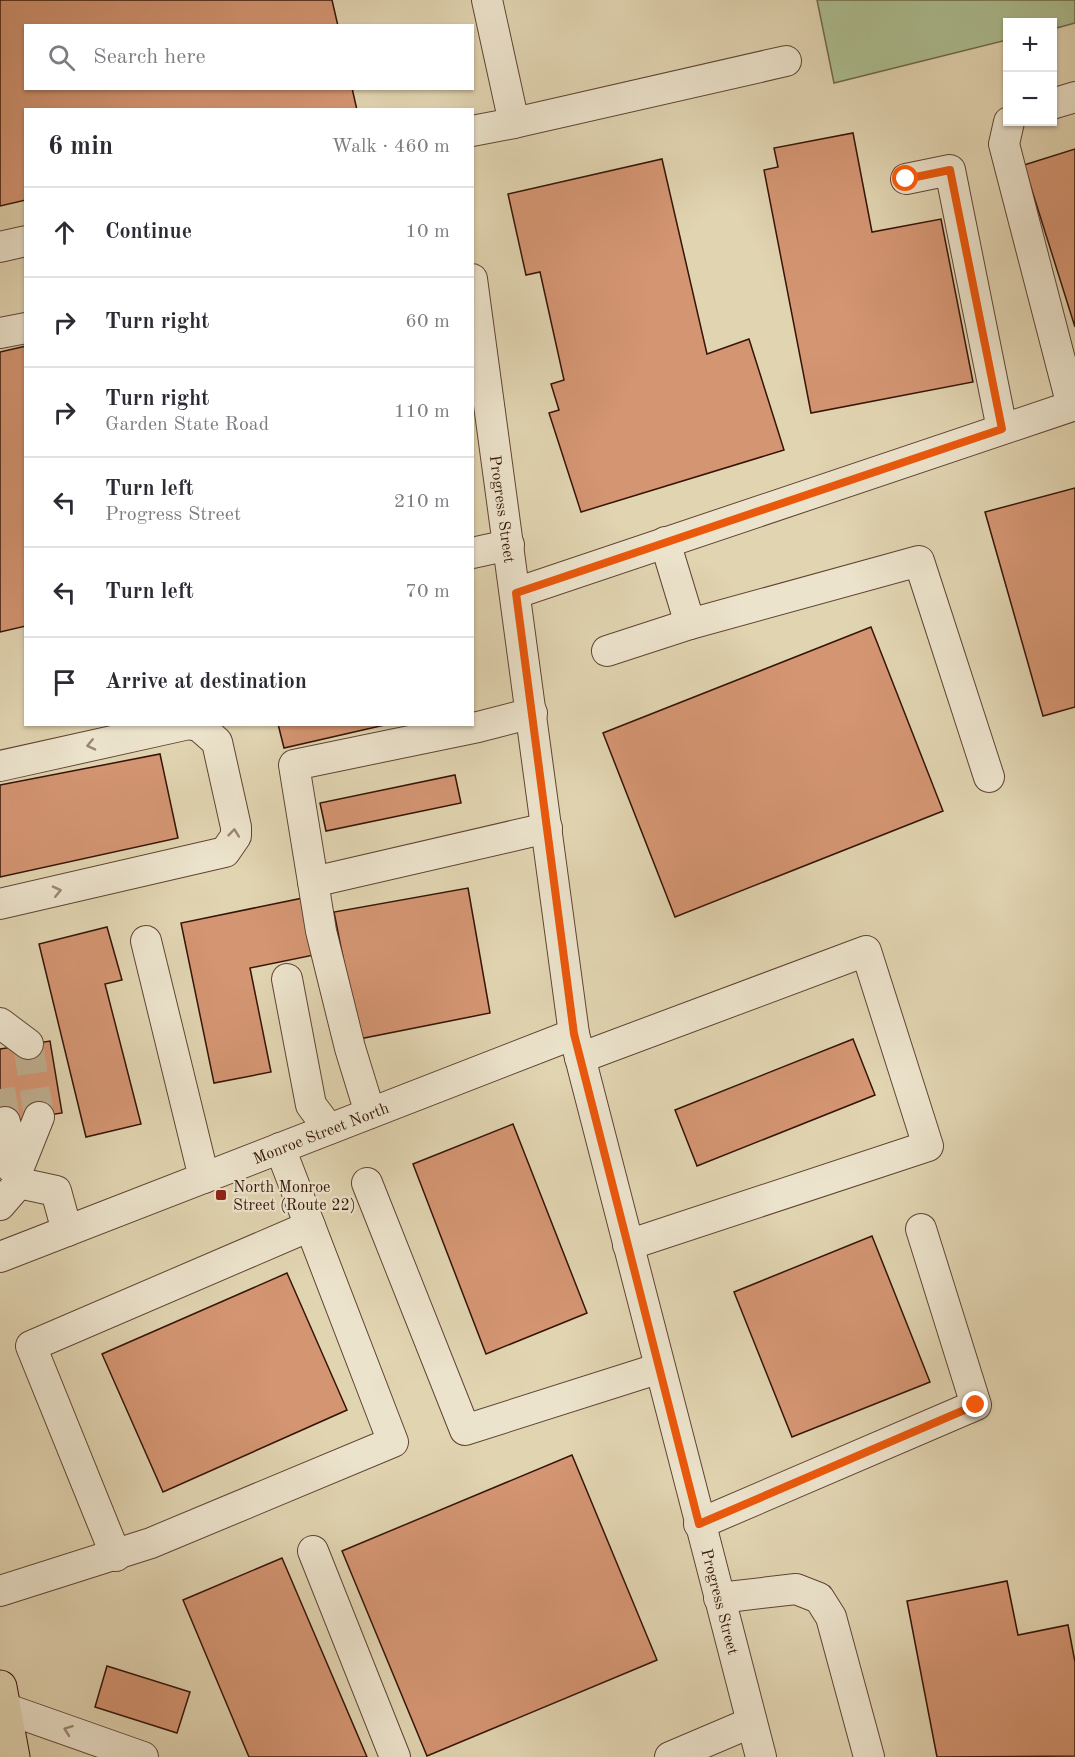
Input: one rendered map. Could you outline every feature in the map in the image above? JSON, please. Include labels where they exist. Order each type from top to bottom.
[{"type":"highway","points":[[2,1697],[13,1757]]},
{"type":"street","points":[[488,0],[514,123]]},
{"type":"street","points":[[474,131],[786,61]]},
{"type":"street","points":[[1057,103],[1075,97]]},
{"type":"street","points":[[516,593],[1074,405],[1004,144],[1008,126]]},
{"type":"street","points":[[906,179],[950,170],[1002,429]]},
{"type":"street","points":[[0,248],[24,242]]},
{"type":"street","name":"Progress Street","points":[[474,293],[577,1046],[760,1757]]},
{"type":"street","points":[[0,333],[24,328]]},
{"type":"street","points":[[665,542],[690,624]]},
{"type":"street","points":[[474,553],[509,545]]},
{"type":"street","points":[[607,651],[690,624],[919,561],[989,777]]},
{"type":"street","points":[[370,1113],[321,931],[294,765],[478,727],[532,712]]},
{"type":"street","points":[[0,766],[180,726]]},
{"type":"street","points":[[0,904],[225,852],[236,836],[236,827],[217,742],[196,726]]},
{"type":"street","points":[[313,882],[547,828]]},
{"type":"street","points":[[146,941],[204,1178]]},
{"type":"street","name":"Monroe Street North","points":[[0,1257],[370,1113],[866,951],[928,1146],[628,1245]]},
{"type":"street","points":[[287,979],[311,1105],[329,1129]]},
{"type":"street","points":[[0,1023],[28,1044]]},
{"type":"street","points":[[7,1179],[39,1117]]},
{"type":"street","points":[[5,1122],[7,1179]]},
{"type":"street","points":[[0,1591],[116,1556],[393,1442],[280,1148]]},
{"type":"street","points":[[7,1179],[56,1191],[67,1231]]},
{"type":"street","points":[[368,1183],[465,1430],[660,1368]]},
{"type":"street","points":[[116,1556],[31,1346],[310,1226]]},
{"type":"street","points":[[699,1524],[976,1405],[921,1229]]},
{"type":"street","points":[[313,1551],[395,1757]]},
{"type":"street","points":[[718,1598],[796,1589],[819,1598],[831,1617],[868,1757]]},
{"type":"street","points":[[2,1697],[143,1757]]},
{"type":"street","points":[[670,1757],[750,1723]]},
{"type":"green space","points":[[817,0],[1075,0],[1075,23],[1057,28],[1057,18],[1003,18],[1003,41],[834,83]]},
{"type":"building","points":[[0,0],[332,0],[338,24],[24,24],[24,90],[352,90],[357,108],[24,108],[24,200],[0,206]]},
{"type":"building","points":[[853,133],[872,232],[941,219],[973,382],[811,413],[764,170],[778,167],[774,148]]},
{"type":"building","points":[[1075,149],[1075,327],[1024,165]]},
{"type":"building","points":[[662,159],[707,354],[749,339],[784,450],[581,512],[549,413],[559,410],[551,384],[564,380],[540,272],[526,275],[508,194]]},
{"type":"building","points":[[24,346],[24,626],[0,632],[0,352]]},
{"type":"building","points":[[1075,488],[1075,707],[1043,716],[985,512]]},
{"type":"building","points":[[871,627],[943,811],[675,917],[603,733]]},
{"type":"building","points":[[278,726],[380,726],[284,748]]},
{"type":"building","points":[[160,754],[178,838],[0,877],[0,785]]},
{"type":"building","points":[[455,775],[461,803],[326,831],[320,803]]},
{"type":"building","points":[[468,888],[490,1013],[359,1039],[334,912]]},
{"type":"building","points":[[303,898],[314,955],[250,968],[271,1072],[214,1083],[181,923]]},
{"type":"building","points":[[107,927],[122,980],[105,984],[141,1124],[86,1137],[39,944]]},
{"type":"building","points":[[853,1039],[875,1095],[697,1166],[675,1110]]},
{"type":"building","points":[[50,1041],[62,1113],[0,1123],[0,1049]]},
{"type":"building","points":[[513,1124],[587,1313],[486,1354],[413,1164]]},
{"type":"building","points":[[872,1236],[930,1382],[792,1437],[734,1292]]},
{"type":"building","points":[[287,1273],[347,1410],[163,1492],[102,1354]]},
{"type":"building","points":[[572,1455],[657,1660],[427,1756],[342,1551]]},
{"type":"building","points":[[282,1558],[367,1757],[249,1757],[183,1600]]},
{"type":"building","points":[[1007,1581],[1018,1635],[1068,1625],[1075,1662],[1075,1756],[937,1757],[907,1601]]},
{"type":"building","points":[[107,1666],[190,1692],[177,1733],[95,1707]]},
{"type":"tunnel","points":[[28,1044],[39,1117]]},
{"type":"tunnel","points":[[0,1089],[5,1122]]},
{"type":"place","name":"North Monroe Street (Route 22)","points":[[221,1195]]},
{"type":"route","points":[[906,179],[950,170],[1002,429],[516,593],[574,1034],[699,1524],[976,1405]]}]
